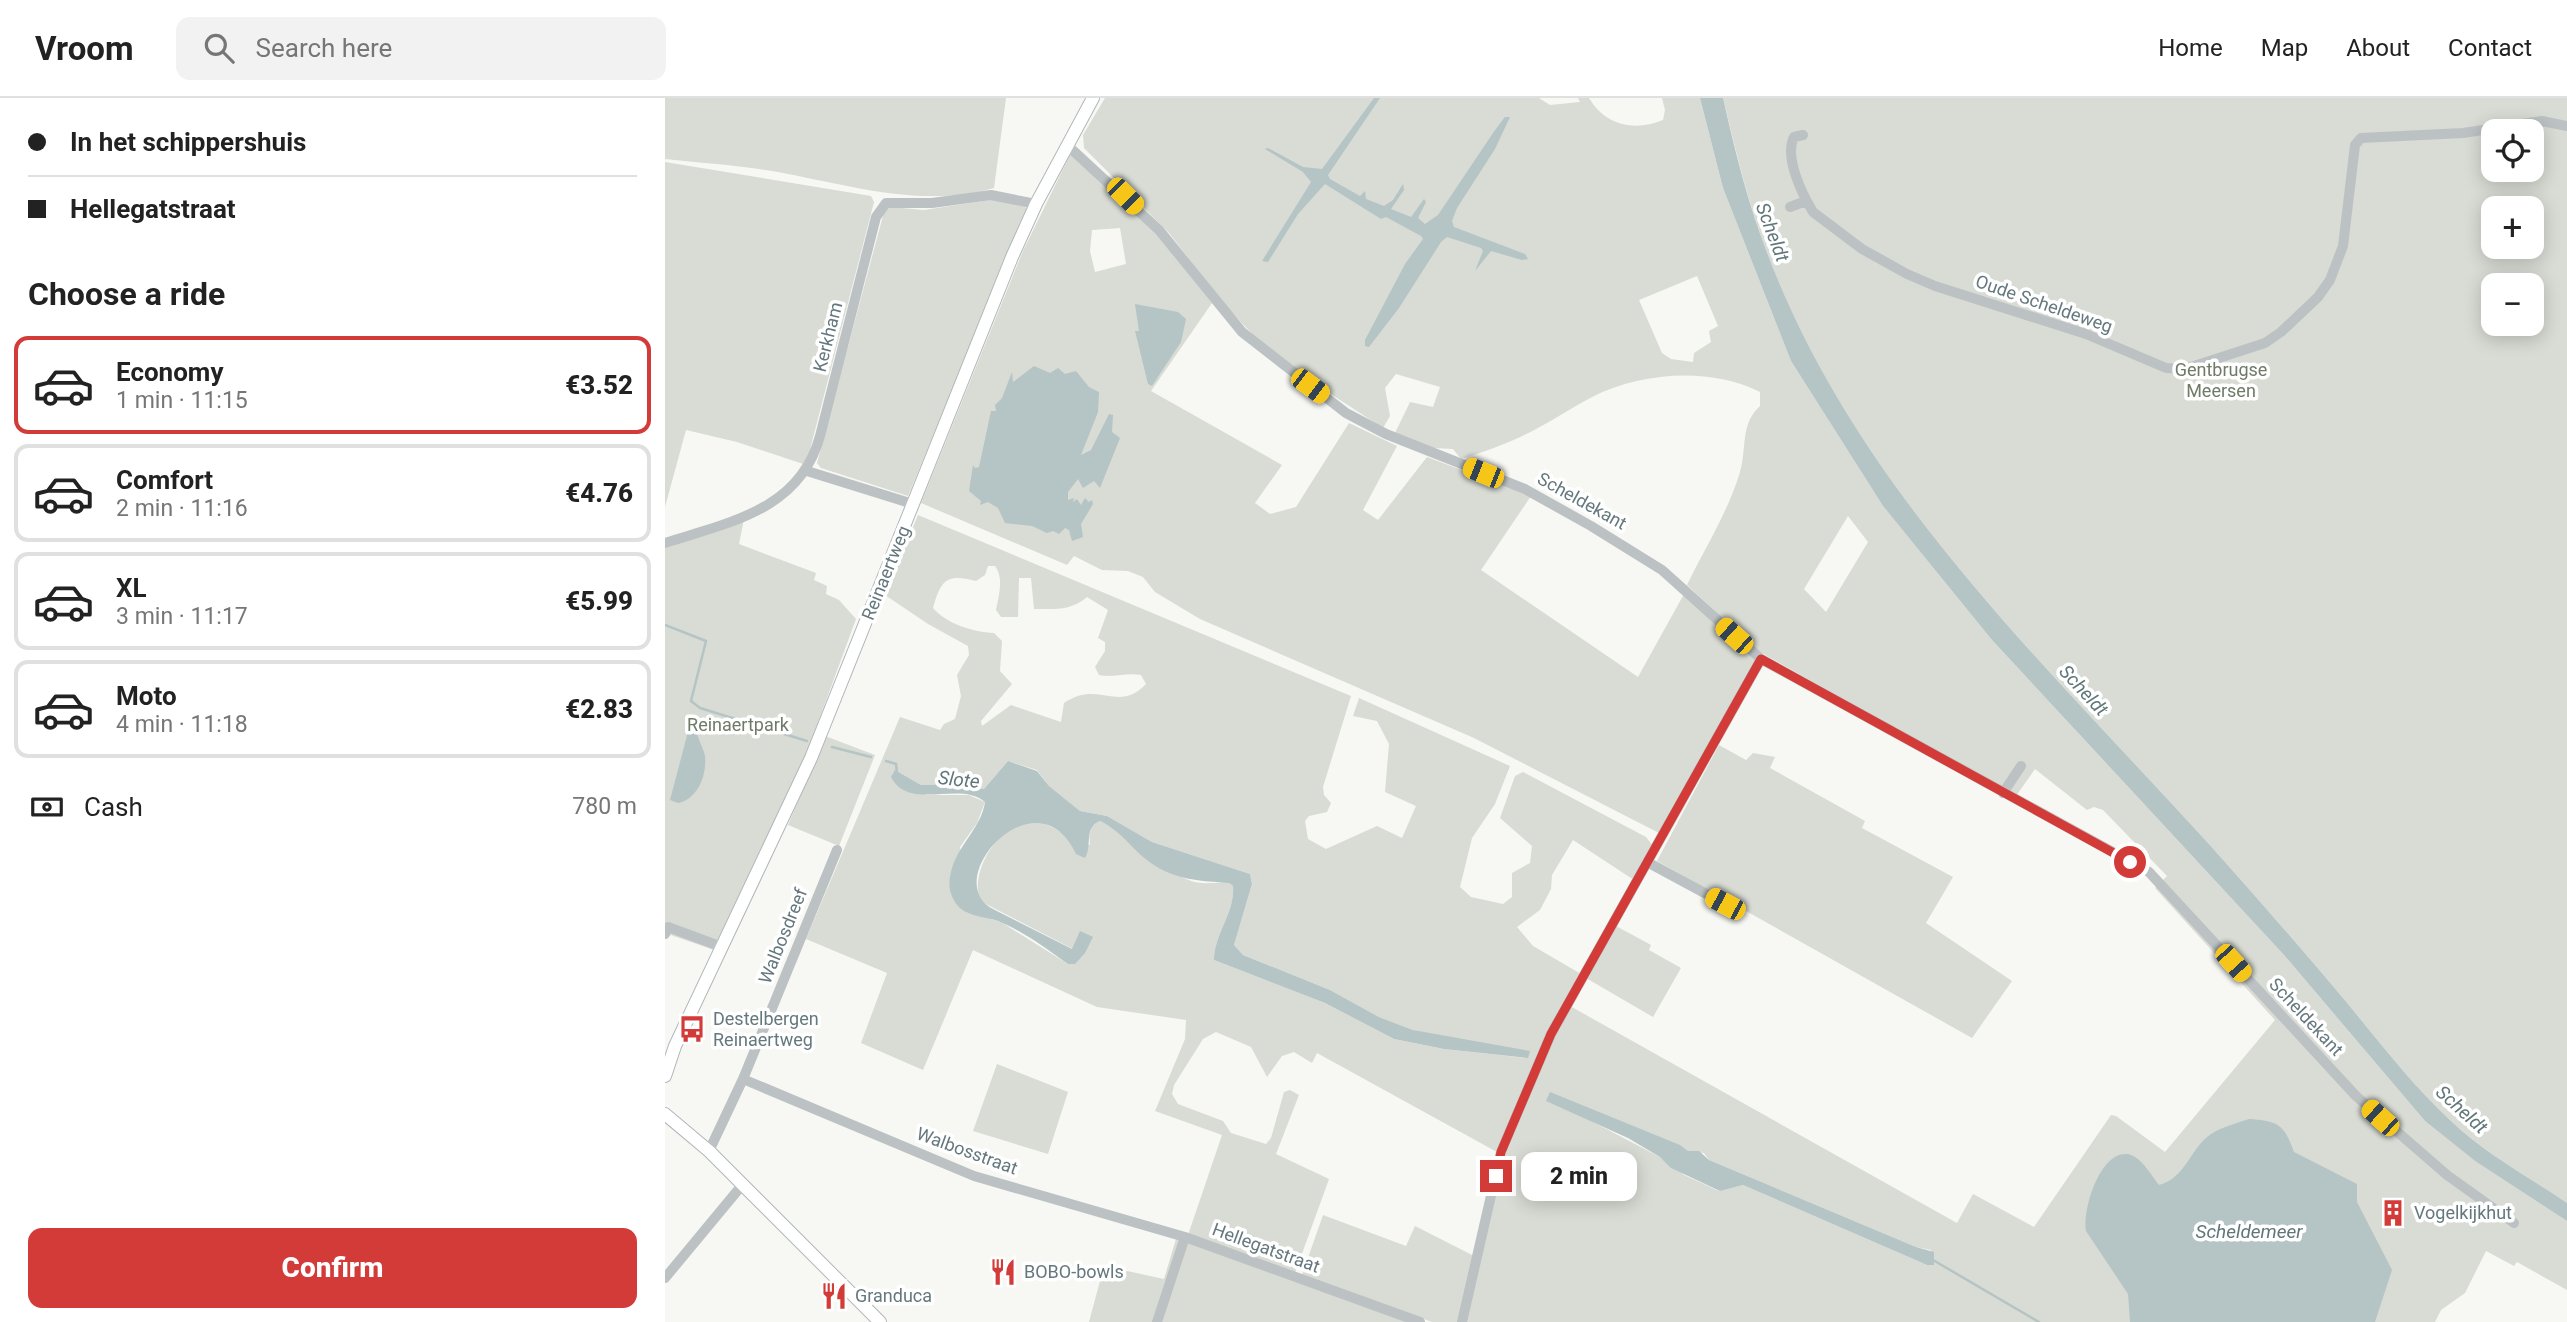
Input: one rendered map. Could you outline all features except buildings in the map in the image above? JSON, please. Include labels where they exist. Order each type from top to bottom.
[{"type":"main road","name":"Reinaertweg","points":[[665,1076],[675,1046],[811,758],[1037,204],[1093,98]]},
{"type":"main road","name":"Reinaertweg","points":[[665,1059],[675,1046]]},
{"type":"main road","points":[[665,1104],[685,1128]]},
{"type":"main road","points":[[665,1114],[709,1150],[877,1321]]},
{"type":"street","name":"Oude Scheldeweg","points":[[1803,135],[1794,137],[1790,152],[1806,201],[1813,212],[1862,250],[1907,274],[2086,334],[2166,368],[2186,369],[2265,343],[2281,332],[2318,297],[2330,280],[2343,246],[2355,145],[2361,138],[2463,133],[2542,121],[2567,126]]},
{"type":"street","name":"Scheldekant","points":[[1067,145],[1159,230],[1242,332],[1330,401],[1386,434],[1538,495],[1639,553],[1678,583],[1761,659],[2149,872],[2356,1096],[2447,1175],[2514,1223]]},
{"type":"street","name":"Kerkham","points":[[665,543],[774,503],[807,471],[816,451],[880,209],[891,202],[932,202],[991,195],[1004,195],[1037,204]]},
{"type":"street","points":[[1790,207],[1806,201]]},
{"type":"street","points":[[807,471],[913,504]]},
{"type":"street","points":[[1462,1322],[1501,1152],[1551,1034],[1761,659]]},
{"type":"street","points":[[2003,793],[2021,766]]},
{"type":"street","name":"Walbosdreef","points":[[709,1150],[743,1079],[837,850]]},
{"type":"street","points":[[1649,863],[1725,904]]},
{"type":"street","points":[[665,934],[668,927],[722,947]]},
{"type":"street","name":"Walbosstraat","points":[[743,1079],[974,1176],[1185,1237]]},
{"type":"street","points":[[665,1278],[743,1184]]},
{"type":"street","name":"Hellegatstraat","points":[[1157,1322],[1185,1237],[1420,1322]]},
{"type":"green space","points":[[665,98],[1006,98],[994,188],[966,194],[911,195],[855,188],[759,169],[665,159]]},
{"type":"green space","points":[[1105,98],[1539,98],[1550,105],[1580,102],[1578,98],[1589,98],[1603,115],[1612,120],[1621,124],[1641,125],[1663,120],[1665,110],[1662,98],[1700,98],[1723,188],[1791,361],[1883,506],[1992,640],[2284,955],[2425,1121],[2475,1161],[2567,1221],[2567,1290],[2517,1262],[2514,1266],[2486,1251],[2465,1293],[2441,1310],[2435,1322],[1465,1322],[1506,1153],[1554,1037],[1570,1006],[1957,1223],[1973,1194],[2034,1227],[2111,1115],[2165,1152],[2275,1020],[2155,888],[2167,876],[2103,810],[2094,807],[2087,810],[2035,769],[2016,796],[1758,651],[1687,585],[1735,487],[1749,421],[1760,406],[1760,392],[1740,384],[1698,376],[1632,382],[1592,397],[1518,438],[1461,459],[1453,449],[1433,448],[1395,433],[1410,402],[1433,407],[1440,387],[1396,374],[1385,388],[1390,416],[1383,428],[1294,370],[1255,337],[1223,303],[1169,233],[1084,148],[1083,135]],"holes":[[[1697,276],[1718,326],[1709,331],[1711,342],[1694,353],[1693,362],[1671,359],[1662,353],[1639,300]],[[1848,516],[1868,542],[1826,612],[1804,589]],[[1550,1093],[1688,1151],[1704,1153],[1709,1160],[1916,1247],[1931,1250],[1927,1265],[1743,1185],[1719,1191],[1684,1175],[1660,1157],[1591,1121]]]},
{"type":"green space","name":"Gentbrugse Meersen","points":[[1723,98],[2567,98],[2567,1203],[2478,1144],[2422,1092],[2242,881],[2082,708],[1959,569],[1903,496],[1851,420],[1806,340],[1768,255],[1743,177]]},
{"type":"green space","points":[[1070,155],[1075,155],[1162,239],[1212,303],[1151,391],[1282,465],[1255,503],[1270,514],[1296,507],[1349,423],[1397,446],[1363,510],[1378,520],[1427,457],[1531,496],[1481,570],[1638,677],[1684,594],[1755,658],[1755,663],[1659,833],[1474,738],[1200,619],[1155,592],[1143,577],[1128,571],[1102,570],[1074,556],[1067,565],[921,503],[1023,251]],"holes":[[[1120,228],[1126,264],[1095,272],[1090,251],[1092,230]]]},
{"type":"green space","points":[[665,162],[871,196],[874,202],[806,465],[737,442],[686,430],[665,507]]},
{"type":"green space","points":[[990,200],[1008,200],[1027,208],[908,496],[821,468],[817,463],[884,212],[890,207],[924,210]]},
{"type":"green space","points":[[918,515],[1351,696],[1323,787],[1324,795],[1331,803],[1327,812],[1309,816],[1305,821],[1308,839],[1326,849],[1377,826],[1402,838],[1416,806],[1385,792],[1389,744],[1377,721],[1353,716],[1359,698],[1510,766],[1495,804],[1472,838],[1460,887],[1471,897],[1503,904],[1512,897],[1512,873],[1530,863],[1532,846],[1500,818],[1515,776],[1523,772],[1646,837],[1653,846],[1634,880],[1573,840],[1552,875],[1551,889],[1540,910],[1517,927],[1533,946],[1581,974],[1545,1036],[1497,1152],[1317,1053],[1312,1063],[1294,1052],[1282,1056],[1267,1077],[1251,1047],[1216,1032],[1203,1039],[1174,1085],[1172,1094],[1178,1104],[1223,1121],[1231,1133],[1266,1144],[1271,1138],[1284,1092],[1290,1090],[1299,1095],[1276,1154],[1329,1179],[1295,1273],[1188,1235],[1222,1135],[1155,1111],[1185,1039],[1186,1020],[1097,1007],[973,950],[923,1070],[861,1043],[887,973],[806,939],[900,717],[940,730],[944,724],[955,719],[961,696],[957,675],[969,655],[968,646],[928,624],[885,595]],"holes":[[[988,566],[995,566],[998,571],[1000,587],[996,610],[1001,617],[1018,617],[1019,578],[1031,578],[1034,609],[1068,607],[1087,597],[1108,610],[1098,638],[1105,642],[1105,651],[1095,667],[1099,675],[1141,675],[1146,684],[1126,696],[1088,694],[1076,697],[1064,703],[1061,722],[1011,705],[982,726],[981,721],[1012,684],[1000,671],[1002,641],[994,633],[953,623],[933,608],[946,581],[958,578],[976,581],[985,575]],[[1008,761],[1037,770],[1049,786],[1080,811],[1107,816],[1152,842],[1250,874],[1252,884],[1234,945],[1243,955],[1330,990],[1379,1017],[1413,1030],[1527,1058],[1444,1049],[1394,1039],[1325,1003],[1214,960],[1217,941],[1231,905],[1233,886],[1229,883],[1195,882],[1179,875],[1100,821],[1091,831],[1090,845],[1045,824],[1031,822],[1017,825],[994,844],[980,873],[980,901],[1073,949],[1077,943],[1068,964],[1001,922],[966,912],[960,847],[977,823],[985,802],[969,795],[926,795],[895,770],[921,785],[952,784],[984,789]]]},
{"type":"green space","name":"Reinaertpark","points":[[744,519],[739,544],[816,573],[814,580],[827,586],[826,594],[839,600],[856,619],[806,755],[714,950],[665,933],[665,546]]},
{"type":"green space","points":[[825,736],[875,755],[839,846],[788,825]]},
{"type":"green space","points":[[1719,745],[1746,760],[1753,753],[1775,757],[1770,768],[1865,821],[1862,828],[1953,877],[1926,923],[2012,981],[1972,1038],[1657,861]]},
{"type":"green space","points":[[1616,926],[1651,945],[1649,950],[1681,968],[1653,1017],[1586,978]]},
{"type":"green space","points":[[997,1064],[1068,1092],[1048,1154],[973,1131]]},
{"type":"green space","points":[[1323,1215],[1406,1246],[1415,1226],[1474,1256],[1458,1322],[1432,1322],[1302,1275]]},
{"type":"green space","points":[[1176,1239],[1407,1322],[1089,1322],[1104,1266],[1164,1279]]},
{"type":"water","points":[[1374,98],[1380,98],[1328,175],[1330,179],[1360,196],[1365,191],[1366,199],[1384,206],[1393,200],[1403,184],[1404,190],[1391,209],[1411,217],[1424,199],[1426,202],[1418,218],[1425,224],[1438,215],[1495,130],[1505,117],[1510,117],[1495,149],[1457,208],[1452,221],[1454,227],[1525,254],[1528,259],[1522,260],[1491,251],[1475,271],[1483,251],[1481,248],[1447,237],[1369,347],[1365,346],[1365,340],[1405,264],[1423,239],[1421,236],[1386,217],[1381,219],[1325,184],[1298,214],[1268,262],[1262,261],[1311,182],[1303,172],[1265,149],[1268,148],[1303,167],[1322,169]]},
{"type":"water","points":[[1700,98],[1723,98],[1761,236],[1806,340],[1851,420],[1903,496],[1959,569],[2082,708],[2242,881],[2422,1092],[2478,1144],[2567,1203],[2567,1221],[2475,1161],[2425,1121],[2284,955],[1992,640],[1883,506],[1791,361],[1723,188]]},
{"type":"water","points":[[1135,304],[1178,312],[1186,319],[1181,342],[1152,386],[1148,384],[1135,331],[1139,331]]},
{"type":"water","points":[[1034,366],[1050,373],[1058,368],[1065,374],[1076,371],[1089,387],[1099,392],[1098,412],[1081,455],[1091,450],[1109,414],[1113,415],[1112,432],[1120,438],[1100,488],[1094,481],[1083,488],[1078,479],[1068,492],[1068,500],[1074,498],[1073,502],[1077,499],[1081,505],[1085,498],[1089,502],[1092,500],[1093,504],[1081,524],[1083,537],[1072,541],[1069,530],[1065,528],[1059,534],[1053,531],[1047,533],[1032,526],[1005,523],[998,508],[988,502],[980,505],[981,501],[969,491],[973,465],[975,468],[979,467],[991,411],[996,411],[995,405],[1002,398],[1012,372],[1013,382]]},
{"type":"water","points":[[689,728],[696,728],[705,756],[703,778],[691,797],[678,803],[670,800]]},
{"type":"water","points":[[1008,761],[1037,771],[1049,786],[1080,811],[1107,816],[1152,842],[1250,874],[1252,884],[1234,945],[1243,955],[1330,990],[1379,1017],[1413,1030],[1530,1051],[1528,1058],[1444,1049],[1394,1039],[1325,1003],[1214,960],[1217,941],[1231,905],[1233,886],[1229,883],[1189,879],[1160,869],[1100,821],[1090,832],[1085,858],[1076,854],[1059,831],[1040,823],[1019,826],[1000,838],[985,855],[977,875],[978,893],[991,908],[1072,949],[1080,931],[1093,937],[1085,953],[1075,964],[1068,964],[1007,925],[966,912],[952,896],[950,876],[957,857],[980,818],[985,802],[975,796],[962,794],[910,793],[899,787],[891,777],[895,770],[921,785],[952,784],[984,789]]},
{"type":"water","points":[[1550,1092],[1680,1145],[1688,1151],[1699,1151],[1709,1160],[1916,1247],[1934,1252],[1934,1265],[1927,1265],[1743,1185],[1720,1191],[1671,1168],[1660,1157],[1628,1138],[1546,1101]]},
{"type":"water","name":"Scheldemeer","points":[[2249,1119],[2267,1121],[2279,1126],[2287,1135],[2294,1152],[2357,1184],[2357,1202],[2392,1270],[2375,1322],[2130,1322],[2128,1294],[2086,1231],[2090,1197],[2101,1172],[2117,1156],[2127,1154],[2141,1162],[2159,1185],[2168,1182],[2182,1170],[2211,1134]]},
{"type":"waterway","name":"Slote","points":[[665,625],[706,641],[691,701],[700,708],[807,741]]},
{"type":"waterway","name":"Slote","points":[[832,747],[871,757]]},
{"type":"waterway","name":"Slote","points":[[886,761],[896,764],[897,773]]},
{"type":"waterway","points":[[1933,1260],[2039,1322]]},
{"type":"place","name":"Destelbergen Reinaertweg","points":[[692,1029]]},
{"type":"place","name":"Vogelkijkhut","points":[[2393,1213]]},
{"type":"place","name":"BOBO-bowls","points":[[1003,1272]]},
{"type":"place","name":"Granduca","points":[[834,1296]]},
{"type":"route","points":[[1496,1176],[1501,1152],[1551,1034],[1717,743],[1761,659],[2130,862]]},
{"type":"water label","name":"Scheldt","points":[[1773,232]]},
{"type":"water label","name":"Scheldt","points":[[2084,690]]},
{"type":"water label","name":"Scheldt","points":[[2462,1109]]}]
